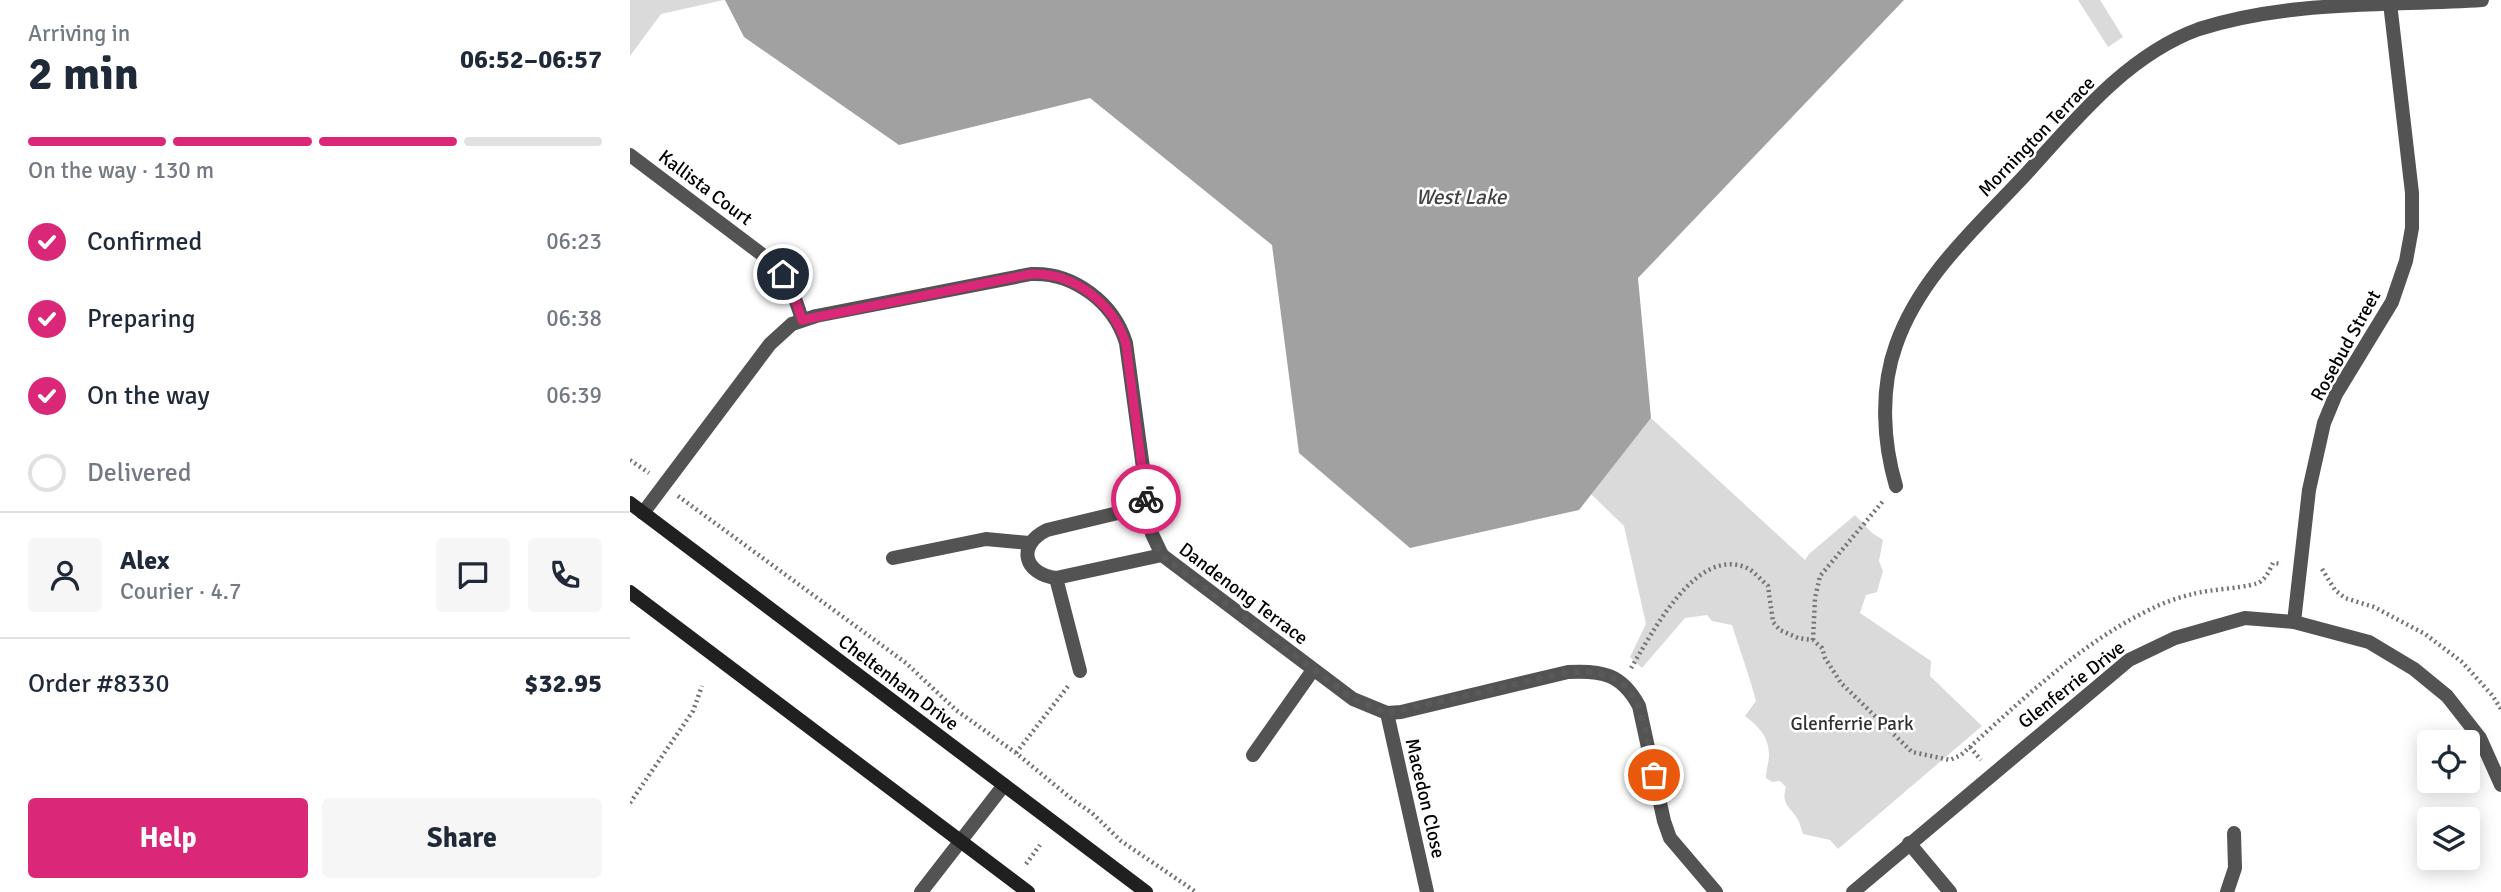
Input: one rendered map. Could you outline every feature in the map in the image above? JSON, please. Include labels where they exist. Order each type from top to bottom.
[{"type":"main road","name":"Cheltenham Drive","points":[[630,503],[1146,892]]},
{"type":"main road","points":[[630,592],[1028,892]]},
{"type":"street","name":"Mornington Terrace","points":[[1896,486],[1889,463],[1886,438],[1889,364],[1913,308],[1952,251],[2088,105],[2144,59],[2171,41],[2225,21],[2274,10],[2482,0]]},
{"type":"street","name":"Rosebud Street","points":[[2294,622],[2309,490],[2324,423],[2344,380],[2392,302],[2406,261],[2412,228],[2412,193],[2390,3]]},
{"type":"street","name":"Kallista Court","points":[[630,155],[768,259],[783,274],[792,289],[802,320]]},
{"type":"street","name":"Dandenong Terrace","points":[[643,513],[776,336],[792,324],[1031,274],[1048,273],[1074,284],[1101,302],[1122,329],[1147,506],[1152,534],[1161,555],[1353,699],[1387,713]]},
{"type":"street","points":[[1147,506],[1047,530],[1029,543],[1028,553],[1036,572],[1056,578],[1161,555]]},
{"type":"street","points":[[893,558],[986,538],[1029,543]]},
{"type":"street","points":[[1056,578],[1080,671]]},
{"type":"street","name":"Glenferrie Drive","points":[[1853,892],[2129,660],[2175,638],[2245,618],[2294,622],[2369,642],[2414,669],[2446,696],[2480,738],[2501,785]]},
{"type":"street","points":[[1253,755],[1313,670]]},
{"type":"street","points":[[1387,713],[1569,672],[1587,671],[1614,677],[1623,684],[1639,706],[1670,838],[1716,892]]},
{"type":"street","name":"Macedon Close","points":[[1387,713],[1427,892]]},
{"type":"street","points":[[921,892],[1004,785]]},
{"type":"street","points":[[2227,892],[2235,869],[2234,832]]},
{"type":"street","points":[[1909,843],[1950,892]]},
{"type":"path","points":[[630,460],[644,469]]},
{"type":"path","points":[[1813,640],[1815,598],[1821,576],[1896,486]]},
{"type":"path","name":"Cheltenham Drive","points":[[693,508],[906,663],[956,710],[1092,813],[1121,841],[1196,892]]},
{"type":"path","points":[[1623,684],[1668,608],[1698,576],[1714,568],[1732,565],[1748,569],[1768,586],[1773,622],[1780,629],[1798,638],[1813,640],[1822,648],[1825,658],[1841,683],[1912,752],[1950,760],[1961,755],[2109,632],[2153,608],[2193,593],[2250,586],[2261,582],[2273,563],[2321,568],[2335,590],[2345,598],[2374,607],[2425,634],[2462,662],[2501,709]]},
{"type":"path","points":[[1016,753],[1080,671]]},
{"type":"path","points":[[630,803],[693,711],[702,686]]},
{"type":"path","points":[[1022,870],[1040,845]]},
{"type":"green space","points":[[630,0],[724,0],[661,14],[630,56]]},
{"type":"green space","points":[[2078,0],[2100,0],[2123,37],[2108,47]]},
{"type":"green space","name":"Glenferrie Park","points":[[1651,418],[1805,560],[1855,515],[1872,533],[1883,540],[1879,561],[1883,571],[1877,592],[1866,595],[1860,613],[1931,661],[1930,676],[1982,726],[1838,849],[1830,840],[1803,834],[1798,820],[1785,801],[1786,787],[1780,781],[1772,782],[1766,778],[1769,748],[1762,732],[1745,716],[1756,701],[1732,625],[1712,621],[1707,615],[1685,618],[1642,668],[1630,657],[1646,624],[1624,526],[1591,494]]},
{"type":"water","name":"West Lake","points":[[725,0],[1904,0],[1638,278],[1651,418],[1579,510],[1410,548],[1299,453],[1272,245],[1090,98],[899,145],[744,37]]},
{"type":"way so far","points":[[1146,499],[1152,534],[1161,555],[1353,699],[1387,713],[1401,712],[1569,672],[1602,673],[1623,684],[1639,706],[1654,775]]},
{"type":"route","points":[[783,274],[792,289],[802,320],[1031,274],[1048,273],[1085,290],[1101,302],[1122,329],[1146,499]]}]
